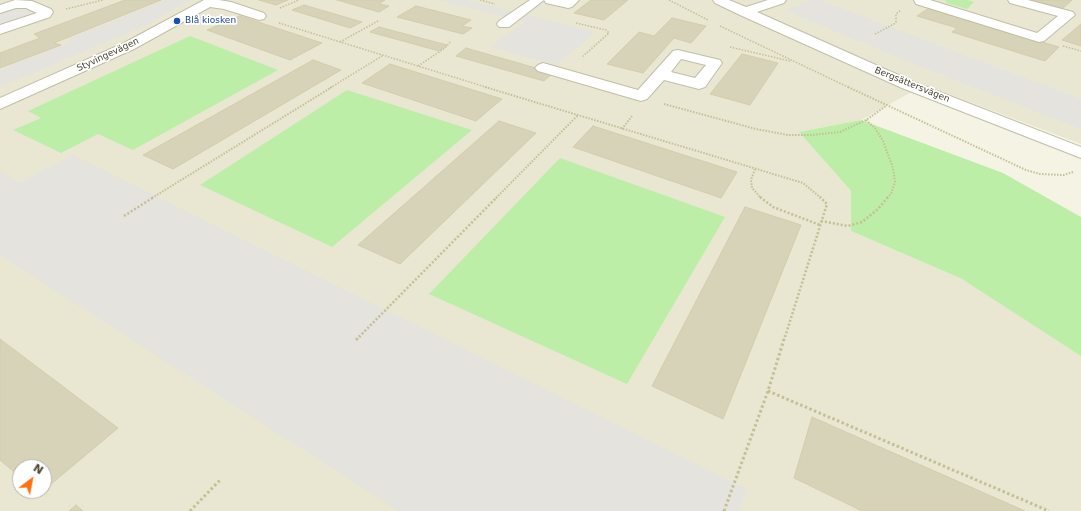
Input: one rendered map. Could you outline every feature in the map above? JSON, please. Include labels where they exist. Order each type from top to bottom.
[{"type":"street","points":[[504,24],[538,0]]},
{"type":"street","points":[[550,0],[568,4],[574,0]]},
{"type":"street","name":"Bergsättersvägen","points":[[719,0],[908,84],[1081,153]]},
{"type":"street","points":[[745,12],[780,0]]},
{"type":"street","points":[[922,0],[920,1],[1039,38],[1068,15],[1014,0]]},
{"type":"street","points":[[211,1],[259,16]]},
{"type":"street","name":"Styvingevägen","points":[[0,104],[130,46],[211,1]]},
{"type":"street","points":[[0,9],[15,4],[28,4],[46,12],[45,14],[0,30]]},
{"type":"street","points":[[544,68],[641,96],[660,74]]},
{"type":"path","points":[[45,14],[103,0]]},
{"type":"path","points":[[259,16],[299,0]]},
{"type":"path","points":[[480,0],[523,11]]},
{"type":"path","points":[[669,0],[709,20]]},
{"type":"path","points":[[875,34],[894,24],[896,22],[896,14],[899,11]]},
{"type":"path","points":[[259,16],[382,56],[803,183],[827,204],[768,392],[724,511]]},
{"type":"path","points":[[340,42],[378,21]]},
{"type":"path","points":[[565,74],[609,33],[606,30],[576,23]]},
{"type":"path","points":[[716,24],[886,106],[1026,170],[1053,175],[1072,174],[1077,170]]},
{"type":"path","points":[[417,66],[444,48],[451,41]]},
{"type":"path","points":[[728,47],[794,62]]},
{"type":"path","points":[[124,216],[382,56]]},
{"type":"path","points":[[641,96],[756,130],[788,135],[828,134],[840,132],[866,120],[886,106]]},
{"type":"path","points":[[622,129],[636,112]]},
{"type":"path","points":[[356,340],[578,115]]},
{"type":"path","points":[[821,221],[848,226],[862,222],[878,209],[891,194],[895,182],[893,168],[883,141],[875,128],[866,120]]},
{"type":"path","points":[[755,168],[751,180],[752,188],[759,197],[773,207],[820,225]]},
{"type":"path","points":[[768,392],[1049,511]]},
{"type":"path","points":[[190,511],[220,479]]},
{"type":"shaded area","points":[[0,0],[1081,0],[1081,144],[924,85],[861,120],[799,132],[851,191],[851,231],[962,279],[1081,344],[1081,511],[0,511]]},
{"type":"shaded area","points":[[165,0],[189,0],[146,25],[0,87],[0,70],[69,42],[68,39]]},
{"type":"shaded area","points":[[439,0],[467,0],[595,32],[556,65],[490,47],[525,22]]},
{"type":"shaded area","points":[[811,0],[819,0],[1081,99],[1081,129],[904,60],[785,10]]},
{"type":"shaded area","points":[[25,6],[42,12],[0,27],[0,14]]},
{"type":"shaded area","points":[[73,155],[747,489],[739,511],[399,511],[0,255],[0,171],[20,183]]},
{"type":"green space","points":[[945,0],[968,0],[974,2],[967,9],[947,3]]},
{"type":"green space","points":[[190,36],[278,70],[133,150],[98,134],[61,153],[13,130],[41,118],[28,111]]},
{"type":"green space","points":[[347,90],[472,130],[332,247],[200,185]]},
{"type":"green space","points":[[861,120],[1003,173],[1081,217],[1081,356],[962,279],[851,231],[851,191],[799,132]]},
{"type":"green space","points":[[560,158],[725,217],[627,384],[429,294]]},
{"type":"building","points":[[125,0],[161,0],[54,43],[61,45],[0,68],[0,53],[40,38],[34,34]]},
{"type":"building","points":[[259,0],[288,0],[276,5]]},
{"type":"building","points":[[337,0],[385,0],[379,4],[389,6],[379,12]]},
{"type":"building","points":[[591,0],[628,0],[604,20],[574,13]]},
{"type":"building","points":[[1028,0],[1072,0],[1062,9]]},
{"type":"building","points":[[304,5],[362,22],[350,28],[292,10]]},
{"type":"building","points":[[416,6],[471,20],[462,26],[472,28],[463,34],[397,17]]},
{"type":"building","points":[[932,6],[968,20],[1059,47],[1045,61],[952,32],[957,28],[917,16]]},
{"type":"building","points":[[240,16],[322,43],[290,60],[207,30]]},
{"type":"building","points":[[672,18],[706,26],[691,43],[674,38],[643,73],[607,64],[639,32],[654,36]]},
{"type":"building","points":[[1081,24],[1081,46],[1062,40]]},
{"type":"building","points":[[379,27],[447,45],[439,51],[370,32]]},
{"type":"building","points":[[466,48],[553,73],[544,81],[456,56]]},
{"type":"building","points":[[742,54],[778,63],[750,105],[710,94]]},
{"type":"building","points":[[313,60],[341,70],[173,169],[143,155]]},
{"type":"building","points":[[390,64],[502,99],[476,121],[362,83]]},
{"type":"building","points":[[499,121],[536,133],[400,264],[358,245]]},
{"type":"building","points":[[593,126],[737,172],[721,198],[573,147]]},
{"type":"building","points":[[745,207],[801,225],[723,419],[652,386]]},
{"type":"building","points":[[0,339],[118,428],[52,483],[52,459],[12,459],[12,470],[0,460]]},
{"type":"building","points":[[812,417],[1025,511],[862,511],[794,478]]},
{"type":"building","points":[[76,505],[83,511],[69,511]]},
{"type":"place","name":"Blå kiosken","points":[[177,21]]}]
